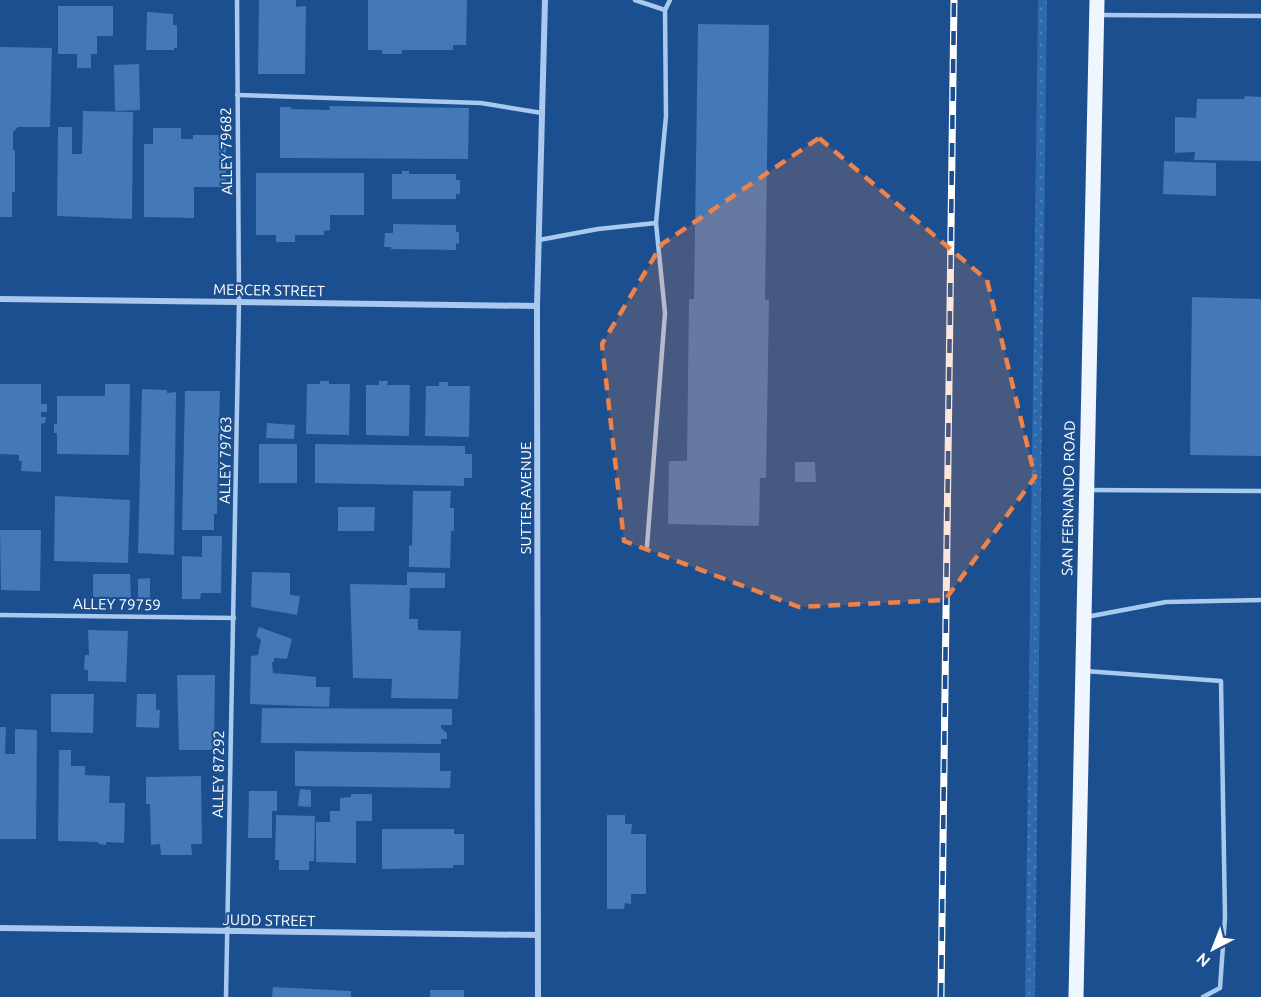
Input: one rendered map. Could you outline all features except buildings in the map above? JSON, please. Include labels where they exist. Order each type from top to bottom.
[{"type":"main road","name":"SAN FERNANDO ROAD","points":[[1076,997],[1097,7]]},
{"type":"street","name":"SUTTER AVENUE","points":[[538,997],[537,306],[545,0]]},
{"type":"street","name":"MERCER STREET","points":[[0,299],[537,306]]},
{"type":"street","name":"JUDD STREET","points":[[0,928],[538,935]]},
{"type":"lane","name":"ALLEY 79682","points":[[237,0],[239,302]]},
{"type":"lane","points":[[635,0],[665,10]]},
{"type":"lane","points":[[647,546],[665,313],[656,223],[666,116],[665,10],[670,0]]},
{"type":"lane","points":[[1097,7],[1261,16]]},
{"type":"lane","points":[[237,95],[481,103],[542,113]]},
{"type":"lane","points":[[539,240],[598,229],[656,223]]},
{"type":"lane","name":"ALLEY 79763","points":[[234,618],[239,302]]},
{"type":"lane","points":[[1086,490],[1261,491]]},
{"type":"lane","points":[[1084,617],[1166,602],[1261,600]]},
{"type":"lane","name":"ALLEY 79759","points":[[0,615],[234,618]]},
{"type":"lane","name":"ALLEY 87292","points":[[226,997],[234,618]]},
{"type":"lane","points":[[1082,671],[1221,681],[1225,917],[1220,987],[1203,997]]},
{"type":"highlighted area","points":[[819,138],[987,280],[1035,477],[945,600],[799,607],[624,541],[602,344],[662,244]]},
{"type":"shaded area","points":[[1038,0],[1047,0],[1035,997],[1025,997]]},
{"type":"railway","points":[[941,997],[954,0]]}]
